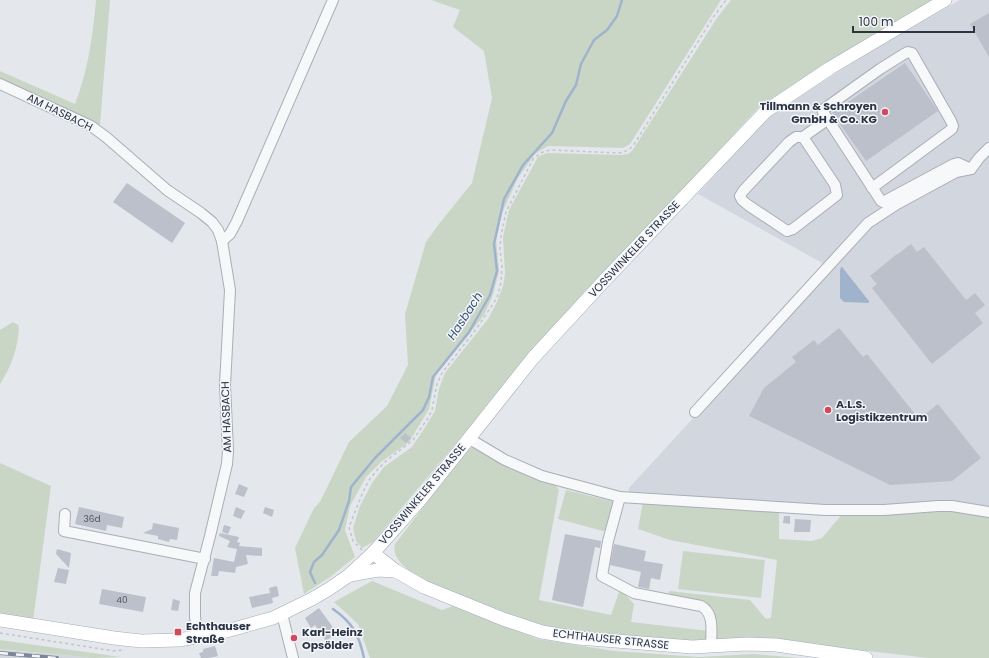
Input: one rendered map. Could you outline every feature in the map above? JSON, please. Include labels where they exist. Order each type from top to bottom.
[{"type":"main road","name":"VOSSWINKELER STRASSE","points":[[348,576],[373,553],[420,500],[468,438],[539,352],[614,270],[766,111],[830,68],[945,0]]},
{"type":"main road","name":"ECHTHAUSER STRASSE","points":[[373,553],[396,571],[436,592],[509,621],[542,632],[578,638],[678,646],[748,644],[770,645],[866,658]]},
{"type":"main road","points":[[0,620],[114,638],[141,641],[179,640],[249,626],[282,614],[329,589],[348,576],[378,570],[396,571]]},
{"type":"street","points":[[222,240],[230,234],[333,0]]},
{"type":"street","points":[[872,188],[952,129],[953,126],[912,54],[908,52],[880,69],[824,109],[823,112],[827,120],[872,188],[883,202],[954,164],[958,163],[971,169]]},
{"type":"street","name":"AM HASBACH","points":[[0,84],[90,126],[106,137],[167,190],[212,222],[218,230],[222,240],[230,290],[224,385],[228,451],[227,464],[205,559],[195,593],[195,617],[198,637]]},
{"type":"street","points":[[803,138],[835,185],[837,195],[793,230],[787,231],[748,205],[740,196],[742,191],[789,142],[796,137],[803,138],[827,120]]},
{"type":"street","points":[[695,412],[868,223],[897,204],[956,172],[971,169],[989,148]]},
{"type":"street","points":[[468,438],[505,460],[542,476],[620,497],[825,510],[884,510],[952,506],[989,512]]},
{"type":"street","points":[[620,497],[608,541],[602,576],[634,593],[705,608],[711,620],[711,646]]},
{"type":"street","points":[[65,514],[64,531],[205,559]]},
{"type":"street","points":[[282,614],[293,658]]},
{"type":"path","points":[[360,549],[353,541],[350,527],[369,480],[378,469],[413,440],[432,410],[437,384],[442,373],[477,328],[497,298],[501,282],[502,266],[500,243],[506,212],[533,160],[538,154],[551,150],[619,153],[624,152],[633,146],[714,16],[726,0]]},
{"type":"shaded area","points":[[960,0],[989,0],[989,509],[950,503],[885,507],[851,507],[629,495],[629,488],[871,224],[906,201],[903,198],[870,217],[826,265],[698,194],[769,115],[877,48]]},
{"type":"shaded area","points":[[0,649],[5,650],[94,658],[0,658]]},
{"type":"green space","points":[[96,0],[110,0],[100,125],[0,79],[0,71],[75,104],[80,91],[89,53]]},
{"type":"green space","points":[[431,0],[721,0],[630,144],[623,148],[548,146],[535,154],[518,178],[502,213],[496,239],[499,271],[493,295],[484,315],[436,374],[429,409],[409,442],[381,462],[366,477],[350,506],[345,530],[355,557],[330,577],[304,594],[295,548],[314,508],[320,502],[349,442],[387,406],[408,365],[405,314],[426,242],[472,183],[492,98],[484,51],[453,27],[460,10]]},
{"type":"green space","points":[[731,0],[932,0],[760,106],[527,359],[373,542],[362,548],[356,541],[353,528],[360,506],[372,483],[384,467],[412,447],[435,411],[439,389],[445,373],[488,319],[497,302],[503,286],[505,274],[503,237],[509,210],[538,157],[547,153],[622,155],[628,154],[632,151],[717,18]]},
{"type":"green space","points":[[13,322],[19,327],[17,342],[11,364],[0,384],[0,330]]},
{"type":"green space","points":[[477,447],[551,480],[559,490],[539,600],[611,615],[620,589],[634,604],[631,622],[709,631],[709,637],[704,643],[605,636],[526,623],[418,578],[398,559],[394,549],[395,544],[467,450]]},
{"type":"green space","points":[[0,463],[51,486],[33,621],[0,615]]},
{"type":"green space","points":[[566,490],[611,501],[614,504],[606,529],[603,531],[558,519]]},
{"type":"green space","points":[[643,502],[779,510],[779,539],[812,541],[822,538],[844,512],[941,508],[989,515],[989,658],[928,658],[767,639],[718,642],[714,637],[713,608],[668,599],[669,591],[750,600],[766,619],[771,618],[777,560],[670,540],[638,529]]},
{"type":"green space","points":[[683,551],[765,560],[761,598],[678,589]]},
{"type":"green space","points":[[372,581],[442,610],[453,606],[538,639],[614,651],[699,657],[754,654],[800,658],[370,658],[358,624],[334,602]]},
{"type":"green space","points":[[0,640],[121,657],[94,658],[0,649]]},
{"type":"water","points":[[841,267],[869,301],[869,303],[844,302],[840,298]]},
{"type":"building","points":[[989,13],[989,57],[970,24]]},
{"type":"building","name":"Tillmann & Schroyen GmbH & Co. KG","points":[[905,63],[938,111],[866,161],[832,113]]},
{"type":"building","points":[[127,183],[185,223],[172,243],[113,202]]},
{"type":"building","points":[[911,244],[917,252],[924,247],[966,300],[975,293],[985,305],[975,313],[983,323],[932,364],[872,288],[877,284],[870,276]]},
{"type":"building","name":"A.L.S. Logistikzentrum","points":[[839,328],[863,357],[867,354],[919,419],[938,404],[981,458],[952,481],[890,485],[749,416],[764,388],[796,362],[792,357],[814,340],[818,345]]},
{"type":"building","points":[[405,433],[411,438],[406,443],[400,438]]},
{"type":"building","points":[[239,484],[248,488],[244,497],[235,494]]},
{"type":"building","points":[[79,507],[124,517],[122,528],[107,525],[106,531],[75,524]]},
{"type":"building","points":[[236,507],[245,511],[241,519],[233,516]]},
{"type":"building","points":[[265,507],[274,510],[272,517],[263,513]]},
{"type":"building","points":[[784,516],[790,516],[790,524],[783,523]]},
{"type":"building","points":[[795,519],[811,520],[810,532],[794,532]]},
{"type":"building","points":[[153,523],[179,528],[177,540],[170,539],[169,542],[158,539],[158,536],[143,533],[152,529]]},
{"type":"building","points":[[224,525],[231,527],[228,534],[222,532]]},
{"type":"building","points":[[220,533],[239,537],[237,542],[240,543],[239,546],[262,548],[262,556],[246,555],[248,564],[236,567],[235,573],[219,571],[218,576],[211,576],[214,558],[234,562],[237,549],[227,547],[230,541],[219,536]]},
{"type":"building","points":[[565,534],[601,541],[600,548],[595,547],[583,607],[552,600]]},
{"type":"building","points":[[614,544],[646,551],[644,561],[663,564],[660,580],[651,578],[649,589],[638,587],[641,572],[610,565]]},
{"type":"building","points":[[57,549],[71,553],[69,568],[56,554]]},
{"type":"building","points":[[58,568],[69,570],[66,584],[54,582]]},
{"type":"building","points":[[277,586],[279,596],[272,598],[273,603],[252,608],[249,597],[270,593],[269,588]]},
{"type":"building","points":[[102,589],[146,597],[143,612],[99,604]]},
{"type":"building","points":[[173,599],[180,601],[178,611],[171,610]]},
{"type":"building","points":[[319,608],[337,633],[326,641],[315,625],[311,628],[305,618]]},
{"type":"building","points":[[215,646],[218,656],[201,658],[199,653],[203,652],[203,649]]},
{"type":"waterway","name":"Hasbach","points":[[315,583],[310,572],[314,562],[322,555],[339,530],[349,501],[351,487],[375,458],[423,410],[429,397],[433,377],[469,332],[490,295],[497,271],[494,244],[504,199],[523,165],[552,133],[566,101],[576,85],[581,64],[594,40],[607,30],[617,16],[622,0]]},
{"type":"waterway","name":"Hasbach","points":[[333,609],[346,619],[354,630],[360,643],[364,658]]},
{"type":"railway","points":[[0,653],[57,658]]},
{"type":"place","name":"Tillmann & Schroyen GmbH & Co. KG","points":[[885,112]]},
{"type":"place","name":"A.L.S. Logistikzentrum","points":[[828,410]]},
{"type":"place","name":"Echthauser Straße","points":[[178,632]]},
{"type":"place","name":"Karl-Heinz Opsölder","points":[[294,638]]}]
